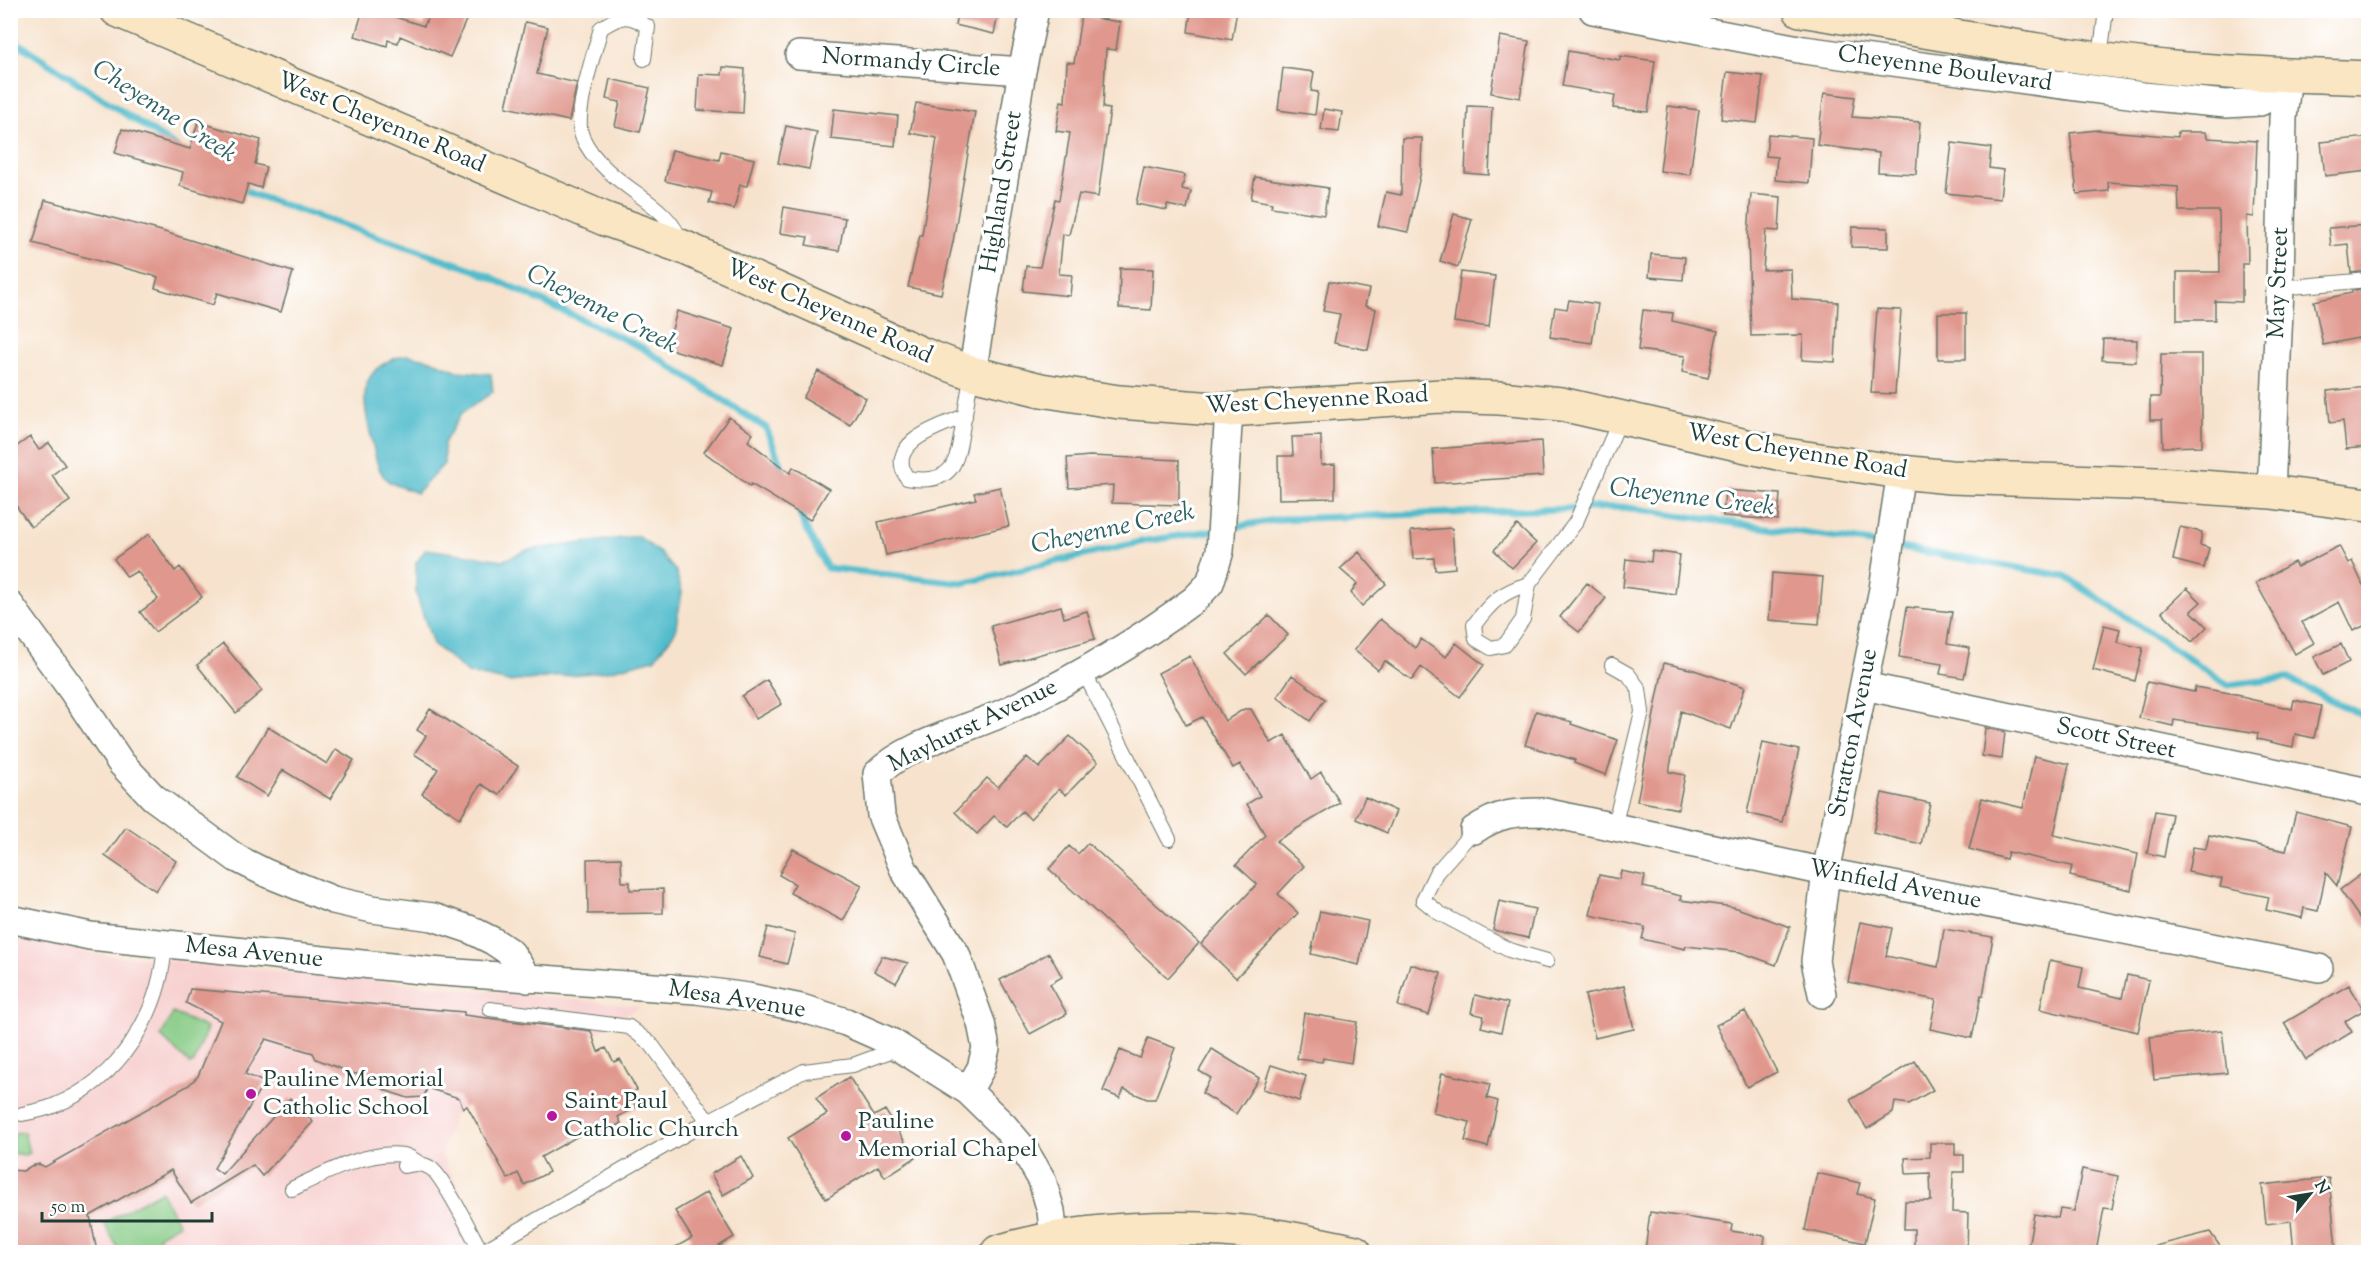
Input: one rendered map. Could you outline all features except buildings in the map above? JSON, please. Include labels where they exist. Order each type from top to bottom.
[{"type":"street","name":"West Cheyenne Road","points":[[117,10],[605,219],[683,247],[922,354],[972,373],[1041,390],[1119,402],[1229,410],[1441,396],[1561,404],[1786,455],[1902,472],[1950,477],[2157,484],[2271,492],[2368,505]]},
{"type":"street","name":"Highland Street","points":[[972,373],[1022,71],[1035,10]]},
{"type":"street","name":"Cheyenne Boulevard","points":[[1593,10],[1804,50],[2131,95],[2226,104],[2260,102],[2274,95],[2288,75]]},
{"type":"street","name":"Cheyenne Boulevard","points":[[1800,10],[2172,68],[2368,78]]},
{"type":"street","name":"Normandy Circle","points":[[799,55],[1022,71]]},
{"type":"street","name":"May Street","points":[[2271,492],[2280,288],[2283,118],[2288,75]]},
{"type":"street","name":"Mayhurst Avenue","points":[[968,1091],[981,1068],[986,1048],[981,1023],[956,954],[899,860],[881,815],[877,774],[887,763],[906,753],[1048,692],[1084,672],[1195,599],[1210,583],[1221,544],[1229,410]]},
{"type":"street","name":"Stratton Avenue","points":[[1822,994],[1815,961],[1826,872],[1864,686],[1902,472]]},
{"type":"street","points":[[10,605],[72,690],[121,763],[153,796],[236,858],[333,900],[372,909],[433,917],[469,929],[493,940],[511,953],[528,979]]},
{"type":"street","name":"Scott Street","points":[[1864,686],[2368,792]]},
{"type":"street","name":"Winfield Avenue","points":[[1474,830],[1490,820],[1513,812],[1544,812],[1826,872],[2319,968]]},
{"type":"street","name":"Mesa Avenue","points":[[11,921],[90,936],[528,979],[696,990],[748,997],[801,1008],[846,1022],[899,1048],[968,1091],[1004,1126],[1025,1151],[1042,1180],[1052,1211],[1054,1239]]},
{"type":"street","points":[[998,1252],[1054,1239],[1138,1230],[1193,1229],[1232,1231],[1292,1246],[1355,1252]]},
{"type":"lane","points":[[2100,58],[2106,10]]},
{"type":"lane","points":[[644,59],[648,27],[633,17],[618,18],[601,28],[581,105],[581,134],[595,156],[621,183],[656,208],[677,230],[683,247]]},
{"type":"lane","points":[[2280,288],[2368,280]]},
{"type":"lane","points":[[965,416],[919,436],[906,448],[901,458],[902,471],[907,478],[924,481],[946,473],[952,468],[957,459],[965,416],[972,373]]},
{"type":"lane","points":[[1528,584],[1510,590],[1489,604],[1474,625],[1476,639],[1491,648],[1505,645],[1523,619],[1528,584],[1576,522],[1621,417]]},
{"type":"lane","points":[[1612,665],[1628,674],[1639,689],[1642,712],[1614,827]]},
{"type":"lane","points":[[1084,672],[1169,838]]},
{"type":"lane","points":[[1474,830],[1436,873],[1423,900],[1440,913],[1509,950],[1547,961]]},
{"type":"lane","points":[[22,1114],[53,1106],[83,1091],[118,1060],[144,1025],[163,970],[165,943]]},
{"type":"lane","points":[[490,1009],[629,1027],[651,1044],[708,1121]]},
{"type":"lane","points":[[292,1189],[332,1170],[383,1155],[405,1155],[431,1168],[441,1180],[481,1252],[708,1121],[804,1071],[853,1065],[899,1048]]},
{"type":"lane","points":[[404,1166],[419,1163]]},
{"type":"shaded area","name":"Pauline Memorial Catholic School","points":[[11,934],[41,938],[86,953],[641,1006],[504,1087],[455,1113],[441,1154],[492,1252],[11,1252]]},
{"type":"green space","points":[[173,1013],[207,1028],[194,1063],[190,1064],[161,1036]]},
{"type":"green space","points":[[24,1132],[29,1153],[25,1155],[11,1153],[13,1133]]},
{"type":"green space","points":[[161,1191],[179,1224],[158,1236],[162,1244],[146,1252],[120,1252],[104,1223]]},
{"type":"water","points":[[407,355],[428,359],[458,371],[491,374],[493,392],[461,414],[444,443],[444,464],[417,493],[390,482],[381,472],[368,425],[365,398],[370,376],[378,367],[390,360]]},
{"type":"water","points":[[638,536],[660,553],[676,571],[682,592],[675,632],[654,659],[608,671],[509,682],[468,673],[433,644],[416,594],[416,563],[426,549],[504,560],[527,550]]},
{"type":"waterway","name":"Cheyenne Creek","points":[[10,38],[176,147]]},
{"type":"waterway","name":"Cheyenne Creek","points":[[239,186],[252,194],[475,270],[641,347],[766,428],[784,473]]},
{"type":"waterway","name":"Cheyenne Creek","points":[[797,506],[806,529],[827,568],[962,583],[1145,541],[1217,530]]},
{"type":"waterway","name":"Cheyenne Creek","points":[[1228,528],[1281,519],[1623,507],[1885,545]]},
{"type":"waterway","name":"Cheyenne Creek","points":[[1896,547],[2065,576],[2228,685],[2287,678],[2368,718]]},
{"type":"place","name":"Pauline Memorial Catholic School","points":[[251,1094]]},
{"type":"place","name":"Saint Paul Catholic Church","points":[[552,1116]]},
{"type":"place","name":"Pauline Memorial Chapel","points":[[846,1136]]}]
